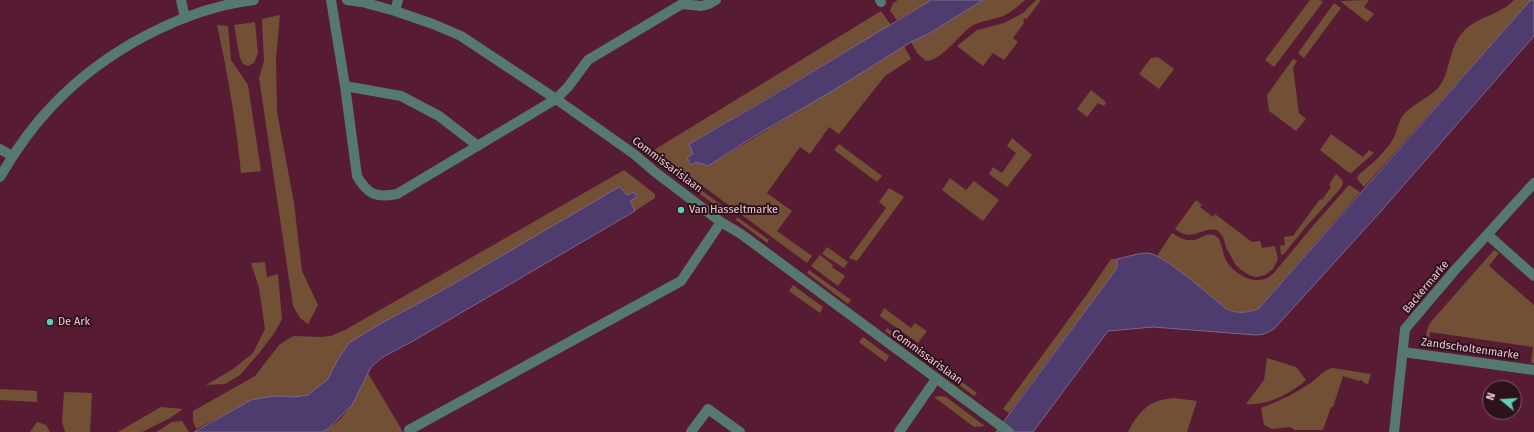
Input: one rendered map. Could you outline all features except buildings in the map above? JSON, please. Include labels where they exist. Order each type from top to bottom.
[{"type":"street","points":[[181,0],[185,18]]},
{"type":"street","points":[[0,177],[12,156],[53,105],[100,65],[123,49],[185,18],[228,4],[248,0]]},
{"type":"street","points":[[331,0],[345,86],[357,176],[363,186],[371,194],[385,196],[397,194],[556,99],[568,87],[588,60],[681,2],[701,6],[716,0]]},
{"type":"street","name":"Commissarislaan","points":[[347,0],[362,2],[395,11],[433,24],[461,36],[556,99],[634,154],[655,172],[721,222],[747,239],[1009,432]]},
{"type":"street","points":[[395,11],[398,0]]},
{"type":"street","points":[[345,86],[401,96],[439,116],[478,146]]},
{"type":"street","points":[[0,149],[12,156]]},
{"type":"street","name":"Backermarke","points":[[1394,432],[1405,329],[1455,270],[1534,183]]},
{"type":"street","points":[[410,432],[410,430],[681,281],[721,222]]},
{"type":"street","points":[[1488,235],[1534,276]]},
{"type":"street","name":"Zandscholtenmarke","points":[[1403,352],[1534,370]]},
{"type":"street","points":[[899,432],[936,379]]},
{"type":"street","points":[[691,432],[708,409],[740,432]]},
{"type":"shaded area","points":[[898,0],[932,0],[897,20],[890,11],[893,3]]},
{"type":"shaded area","points":[[932,0],[983,0],[930,33],[911,42],[834,90],[753,137],[708,166],[696,162],[691,165],[687,158],[693,154],[689,144]]},
{"type":"shaded area","points":[[983,0],[1025,0],[1005,15],[980,22],[972,26],[944,52],[932,60],[926,61],[917,53],[911,42],[930,33]]},
{"type":"shaded area","points":[[1036,0],[1041,0],[1027,19],[1025,18],[1023,21],[1024,23],[1013,38],[1018,42],[1004,60],[993,53],[983,66],[957,46],[977,30],[1004,23],[1023,13]]},
{"type":"shaded area","points":[[1310,0],[1320,0],[1323,2],[1274,67],[1265,60]]},
{"type":"shaded area","points":[[1369,0],[1364,7],[1374,14],[1367,22],[1340,1]]},
{"type":"shaded area","points":[[1514,0],[1531,0],[1364,187],[1357,179],[1359,175],[1375,161],[1393,140],[1403,115],[1438,88],[1446,74],[1456,42],[1461,35],[1473,24],[1503,9]]},
{"type":"shaded area","points":[[1531,0],[1534,0],[1534,36],[1382,210],[1274,329],[1264,334],[1256,335],[1153,327],[1108,331],[1033,432],[996,432],[1117,268],[1117,259],[1144,253],[1155,255],[1176,268],[1226,309],[1234,312],[1242,312],[1258,309]]},
{"type":"shaded area","points":[[1334,3],[1341,8],[1304,58],[1298,53]]},
{"type":"shaded area","points":[[881,11],[891,25],[689,144],[693,154],[687,158],[691,164],[696,162],[708,166],[904,46],[911,59],[885,76],[839,134],[829,127],[810,154],[800,147],[767,193],[792,211],[777,231],[812,256],[807,263],[654,150]]},
{"type":"shaded area","points":[[280,15],[276,58],[277,112],[294,203],[302,271],[318,305],[308,324],[300,318],[293,306],[259,78],[264,61],[262,19]]},
{"type":"shaded area","points":[[255,22],[258,53],[254,63],[248,66],[243,64],[240,58],[234,25]]},
{"type":"shaded area","points":[[217,25],[228,26],[231,60],[248,85],[261,171],[241,173],[237,136],[225,62]]},
{"type":"shaded area","points":[[1158,57],[1174,69],[1159,89],[1139,74],[1151,58]]},
{"type":"shaded area","points":[[1293,59],[1297,61],[1293,68],[1299,113],[1306,119],[1296,131],[1269,111],[1267,95]]},
{"type":"shaded area","points":[[1091,90],[1106,102],[1104,106],[1098,103],[1087,117],[1077,109]]},
{"type":"shaded area","points":[[1331,134],[1363,157],[1369,150],[1374,153],[1351,173],[1348,172],[1320,150]]},
{"type":"shaded area","points":[[1012,138],[1032,155],[1007,187],[989,174],[993,167],[1002,173],[1016,153],[1007,146]]},
{"type":"shaded area","points":[[839,144],[882,176],[877,182],[834,150]]},
{"type":"shaded area","points":[[668,166],[731,212],[729,215],[665,169]]},
{"type":"shaded area","points":[[624,170],[655,194],[655,198],[635,211],[630,201],[634,192],[627,196],[620,187],[349,343],[337,361],[328,379],[308,395],[294,397],[277,396],[251,400],[196,429],[193,421],[193,411],[255,376],[279,345],[288,339],[294,336],[331,336],[345,330]]},
{"type":"shaded area","points":[[1336,174],[1343,183],[1340,189],[1284,254],[1281,255],[1280,246],[1285,245],[1284,237],[1293,236],[1320,199],[1322,200],[1331,187],[1329,185]]},
{"type":"shaded area","points":[[950,178],[966,190],[974,181],[999,200],[983,221],[942,190]]},
{"type":"shaded area","points":[[1349,185],[1360,192],[1258,309],[1234,312],[1226,309],[1178,270],[1157,256],[1172,233],[1187,240],[1195,240],[1207,235],[1213,235],[1220,240],[1227,262],[1239,274],[1254,280],[1265,279],[1273,274]]},
{"type":"shaded area","points":[[620,187],[627,195],[634,192],[637,197],[630,201],[635,211],[383,357],[371,367],[352,405],[328,429],[321,432],[194,432],[251,400],[277,396],[294,397],[308,395],[328,379],[337,361],[349,343]]},
{"type":"shaded area","points":[[889,188],[904,197],[857,261],[849,258],[886,208],[879,202]]},
{"type":"shaded area","points":[[1196,200],[1202,205],[1200,207],[1213,217],[1215,214],[1252,242],[1260,241],[1262,248],[1275,246],[1278,259],[1273,269],[1265,275],[1256,277],[1251,276],[1241,270],[1235,264],[1226,247],[1223,237],[1217,230],[1187,235],[1175,229]]},
{"type":"shaded area","points":[[737,217],[769,240],[767,243],[736,220]]},
{"type":"shaded area","points":[[827,247],[848,262],[844,268],[822,254]]},
{"type":"shaded area","points":[[1494,250],[1499,253],[1489,266],[1534,305],[1534,363],[1531,363],[1533,347],[1430,332],[1428,347],[1425,346],[1427,330],[1430,323]]},
{"type":"shaded area","points":[[820,255],[833,265],[832,267],[845,276],[838,286],[811,266]]},
{"type":"shaded area","points":[[1111,259],[1117,259],[1117,268],[1009,413],[1003,409],[1085,297]]},
{"type":"shaded area","points":[[265,262],[267,277],[278,274],[282,319],[275,332],[260,352],[240,375],[225,384],[206,385],[233,369],[253,353],[265,329],[259,288],[251,263]]},
{"type":"shaded area","points":[[809,270],[851,300],[848,304],[807,273]]},
{"type":"shaded area","points":[[793,285],[823,307],[820,313],[789,291]]},
{"type":"shaded area","points":[[884,308],[911,328],[915,323],[927,331],[918,343],[880,316]]},
{"type":"shaded area","points":[[887,328],[913,347],[912,350],[885,331]]},
{"type":"shaded area","points":[[863,337],[889,356],[886,362],[859,342]]},
{"type":"shaded area","points":[[1267,358],[1296,367],[1306,380],[1293,390],[1278,398],[1262,403],[1246,404],[1264,380]]},
{"type":"shaded area","points":[[933,361],[977,393],[974,396],[932,365]]},
{"type":"shaded area","points":[[1333,368],[1371,374],[1368,384],[1364,383],[1362,380],[1359,381],[1343,376],[1333,407],[1331,407],[1323,430],[1295,430],[1290,427],[1272,429],[1264,425],[1261,409],[1263,407],[1293,394],[1309,384],[1326,370]]},
{"type":"shaded area","points":[[368,373],[403,432],[321,432],[330,428],[344,415],[355,399]]},
{"type":"shaded area","points":[[0,389],[37,391],[37,402],[0,400]]},
{"type":"shaded area","points":[[64,392],[92,393],[90,432],[65,432],[62,422]]},
{"type":"shaded area","points":[[934,397],[946,397],[985,426],[974,427]]},
{"type":"shaded area","points":[[1174,398],[1197,401],[1187,432],[1128,432],[1141,412],[1146,408],[1158,401]]},
{"type":"shaded area","points":[[161,407],[183,409],[170,418],[142,432],[118,432]]},
{"type":"shaded area","points":[[182,421],[189,432],[156,432],[172,422]]},
{"type":"shaded area","points":[[37,422],[46,425],[50,432],[30,432]]},
{"type":"place","name":"Van Hasseltmarke","points":[[681,210]]},
{"type":"place","name":"De Ark","points":[[50,322]]}]
